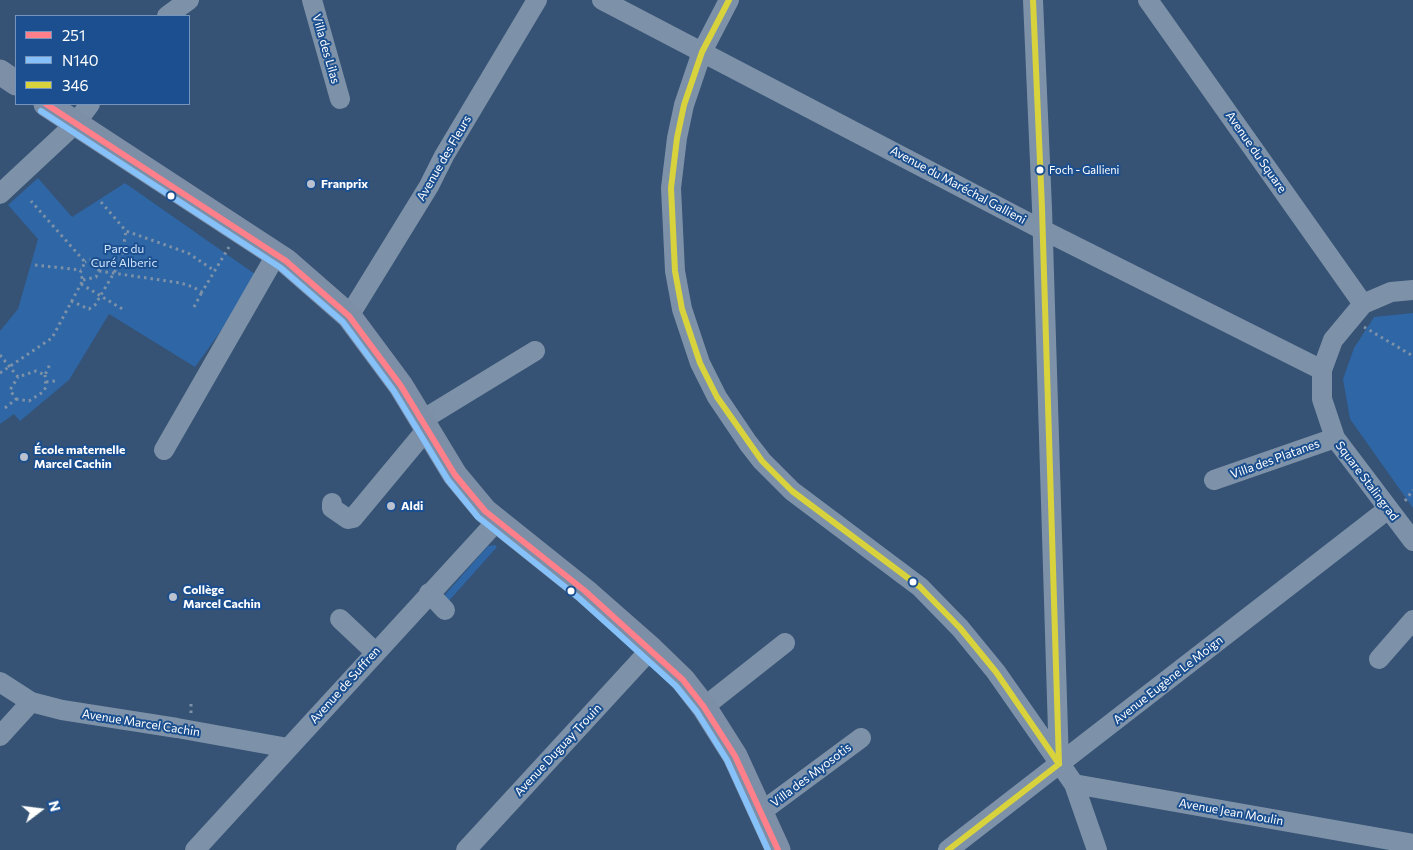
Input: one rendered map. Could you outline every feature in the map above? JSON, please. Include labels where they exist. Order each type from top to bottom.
[{"type":"main road","points":[[0,72],[15,82]]},
{"type":"main road","points":[[47,105],[276,255],[320,289],[349,316],[401,386],[455,475],[496,522],[584,591],[651,649],[683,680],[704,707],[735,756],[778,850]]},
{"type":"street","points":[[168,15],[189,0]]},
{"type":"street","name":"Villa des Lilas","points":[[312,0],[340,99]]},
{"type":"street","name":"Avenue des Fleurs","points":[[349,316],[429,186],[444,156],[538,0]]},
{"type":"street","name":"Avenue du Maréchal Gallieni","points":[[602,0],[1043,229],[1322,370]]},
{"type":"street","points":[[730,0],[702,52],[684,105],[677,138],[671,188],[675,271],[682,309],[700,363],[718,397],[762,461],[792,491],[920,587],[960,628],[996,672],[1074,784],[1096,850]]},
{"type":"street","points":[[1033,0],[1043,229],[1059,764]]},
{"type":"street","name":"Avenue du Square","points":[[1148,0],[1363,304]]},
{"type":"street","points":[[0,194],[75,124],[89,105]]},
{"type":"street","points":[[164,450],[276,255]]},
{"type":"street","name":"Square Stalingrad","points":[[1413,290],[1391,292],[1363,304],[1333,340],[1322,370],[1322,399],[1335,438],[1413,541]]},
{"type":"street","points":[[332,502],[332,508],[348,519],[354,518],[425,424],[534,351]]},
{"type":"street","name":"Villa des Platanes","points":[[1214,480],[1335,438]]},
{"type":"street","name":"Avenue Eugène Le Moign","points":[[948,850],[1388,509]]},
{"type":"street","name":"Avenue de Suffren","points":[[195,850],[496,522]]},
{"type":"street","points":[[429,593],[445,610]]},
{"type":"street","points":[[340,619],[375,652]]},
{"type":"street","points":[[1379,659],[1413,620]]},
{"type":"street","points":[[704,707],[785,644]]},
{"type":"street","name":"Avenue Duguay Trouin","points":[[466,850],[651,649]]},
{"type":"street","name":"Avenue Marcel Cachin","points":[[0,682],[31,702],[62,710],[288,748]]},
{"type":"street","points":[[0,736],[31,702]]},
{"type":"street","points":[[1036,730],[1059,723]]},
{"type":"street","name":"Villa des Myosotis","points":[[761,812],[861,738]]},
{"type":"street","name":"Avenue Jean Moulin","points":[[1074,784],[1413,844]]},
{"type":"path","points":[[30,201],[85,262]]},
{"type":"path","points":[[101,202],[126,231],[188,252],[215,271]]},
{"type":"path","points":[[71,301],[88,309],[102,295],[122,261],[126,231]]},
{"type":"path","points":[[194,307],[239,231]]},
{"type":"path","points":[[0,373],[52,338],[82,282],[81,270],[85,262],[90,260],[96,264],[99,271],[96,277],[82,282]]},
{"type":"path","points":[[35,265],[81,270]]},
{"type":"path","points":[[99,271],[181,283],[202,292]]},
{"type":"path","points":[[82,282],[124,310]]},
{"type":"path","points":[[1350,319],[1413,356]]},
{"type":"path","points":[[0,355],[18,377]]},
{"type":"path","points":[[45,374],[36,372],[18,377],[10,390],[16,399],[28,402],[43,392],[46,382],[45,374],[51,362]]},
{"type":"path","points":[[46,382],[54,381]]},
{"type":"path","points":[[5,408],[16,399]]},
{"type":"green space","name":"Parc du Curé Alberic","points":[[38,178],[72,217],[125,183],[255,274],[223,328],[195,367],[109,314],[69,380],[20,421],[14,414],[0,424],[0,331],[18,309],[38,239],[8,205]]},
{"type":"green space","points":[[1413,313],[1413,508],[1350,419],[1343,379],[1354,348],[1374,317]]},
{"type":"green space","points":[[495,545],[497,547],[447,603],[442,598],[488,546]]},
{"type":"transit line","name":"346","points":[[729,0],[702,52],[684,105],[677,138],[671,188],[675,271],[682,309],[700,363],[717,397],[762,461],[792,491],[920,587],[960,628],[996,672],[1059,764]]},
{"type":"transit line","name":"346","points":[[1033,0],[1042,208],[1059,764]]},
{"type":"transit line","name":"251","points":[[48,105],[286,261],[349,316],[401,386],[455,475],[485,511],[585,591],[683,680],[704,707],[735,756],[778,850]]},
{"type":"transit line","name":"N140","points":[[41,111],[281,268],[343,322],[394,391],[448,480],[478,517],[579,598],[676,686],[697,712],[727,760],[768,850]]},
{"type":"transit line","name":"346","points":[[948,850],[1059,764]]},
{"type":"place","name":"Foch - Gallieni","points":[[1040,170]]},
{"type":"place","name":"Franprix","points":[[311,184]]},
{"type":"place","name":"École maternelle Marcel Cachin","points":[[24,457]]},
{"type":"place","name":"Aldi","points":[[391,506]]},
{"type":"place","name":"Collège Marcel Cachin","points":[[173,597]]}]
